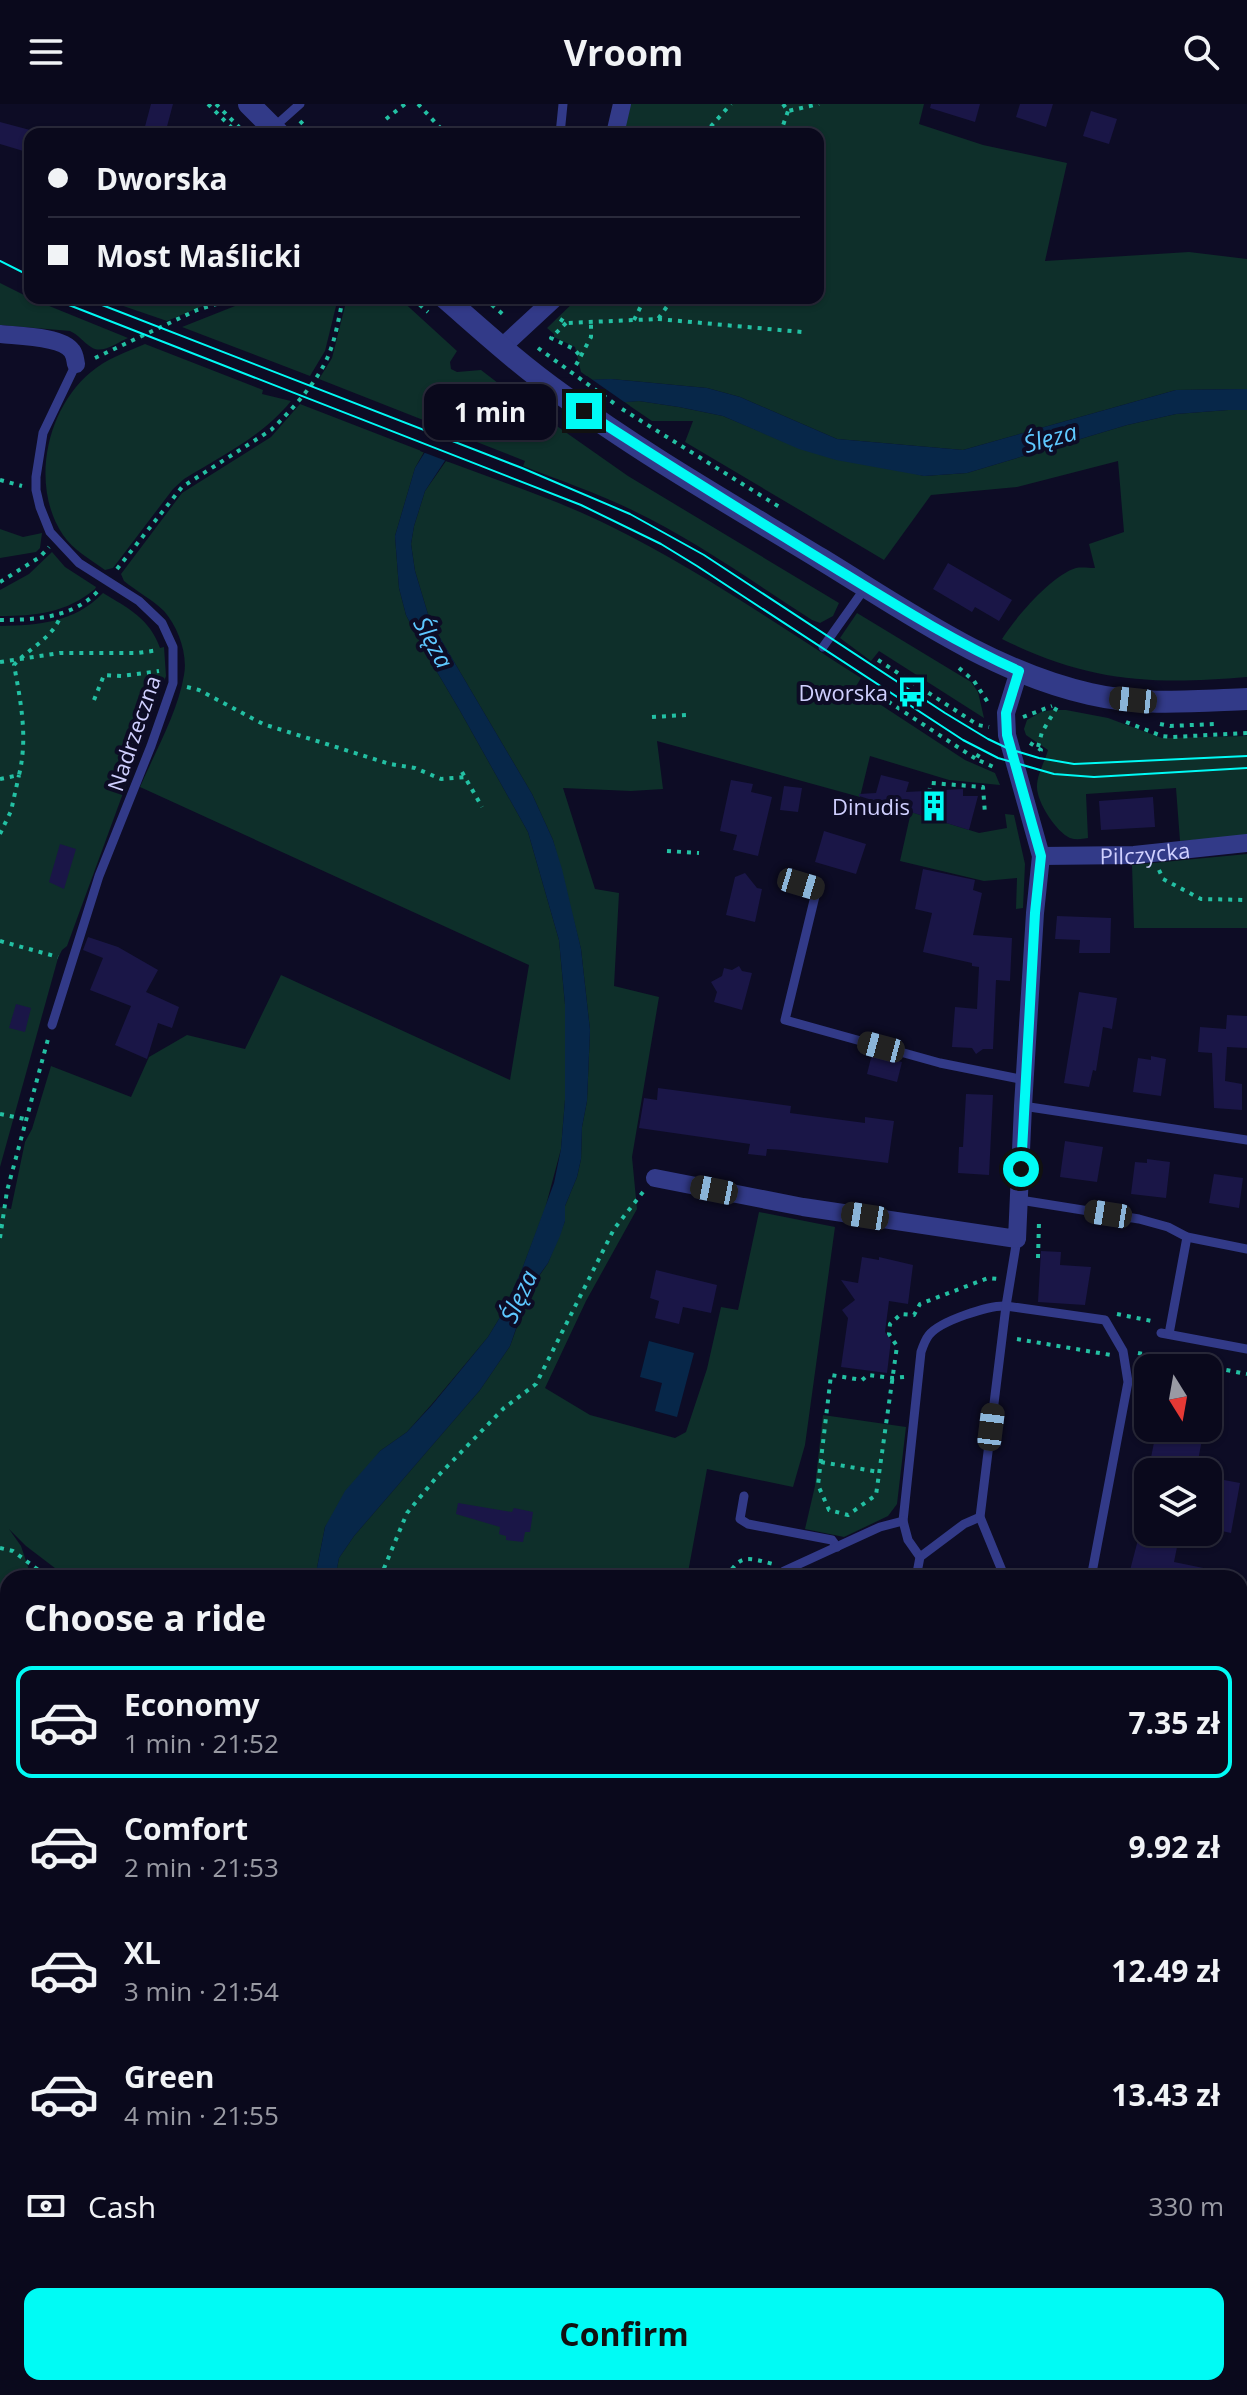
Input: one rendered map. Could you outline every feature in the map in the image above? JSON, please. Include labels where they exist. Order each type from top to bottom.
[{"type":"street","points":[[249,104],[273,128]]},
{"type":"street","points":[[616,128],[622,104]]},
{"type":"street","points":[[452,304],[501,348],[572,402],[866,587],[961,643],[1019,671],[1057,685],[1111,698],[1155,701],[1247,699]]},
{"type":"street","points":[[501,348],[555,307]]},
{"type":"street","points":[[0,334],[38,337],[70,347],[76,364]]},
{"type":"street","points":[[655,1178],[803,1207],[1017,1239],[1041,856],[1007,735],[1006,713],[1019,671]]},
{"type":"street","name":"Pilczycka","points":[[1041,856],[1150,854],[1247,843]]},
{"type":"lane","points":[[279,128],[300,104]]},
{"type":"lane","points":[[561,128],[563,104]]},
{"type":"lane","name":"Nadrzeczna","points":[[52,1025],[99,876],[151,746],[173,677],[173,651],[162,623],[124,590],[79,563],[56,540],[45,520],[36,490],[43,433],[76,364]]},
{"type":"lane","points":[[823,647],[866,587]]},
{"type":"lane","points":[[786,879],[817,888],[785,1020],[940,1063],[1025,1080]]},
{"type":"lane","points":[[1023,1106],[1247,1140]]},
{"type":"lane","points":[[1020,1200],[1139,1219],[1168,1227],[1187,1237],[1247,1249]]},
{"type":"lane","points":[[1187,1237],[1165,1333],[1247,1349]]},
{"type":"lane","points":[[1002,1570],[980,1517],[1017,1239]]},
{"type":"lane","points":[[920,1557],[908,1540],[903,1521],[921,1352],[927,1337],[938,1326],[996,1306],[1006,1306],[1105,1320],[1123,1351],[1128,1382],[1093,1570]]},
{"type":"lane","points":[[744,1496],[740,1519],[748,1524],[832,1540],[837,1547]]},
{"type":"lane","points":[[918,1570],[920,1557],[964,1524],[980,1517]]},
{"type":"lane","points":[[792,1570],[880,1527],[903,1521]]},
{"type":"path","points":[[208,104],[232,128]]},
{"type":"path","points":[[216,104],[240,128]]},
{"type":"path","points":[[386,119],[405,104]]},
{"type":"path","points":[[418,104],[440,128]]},
{"type":"path","points":[[709,128],[731,104]]},
{"type":"path","points":[[783,104],[788,111]]},
{"type":"path","points":[[788,111],[819,104]]},
{"type":"path","points":[[782,128],[788,111]]},
{"type":"path","points":[[297,119],[306,128]]},
{"type":"path","points":[[76,364],[216,304]]},
{"type":"path","points":[[170,500],[182,487],[271,430],[284,418],[329,356],[342,304]]},
{"type":"path","points":[[490,304],[515,323]]},
{"type":"path","points":[[633,321],[642,304]]},
{"type":"path","points":[[658,319],[669,304]]},
{"type":"path","points":[[555,307],[566,323]]},
{"type":"path","points":[[581,357],[574,349],[551,338],[566,323],[658,319],[802,332]]},
{"type":"path","points":[[576,365],[591,337],[591,322]]},
{"type":"path","points":[[536,346],[616,405],[676,443]]},
{"type":"path","points":[[0,480],[36,490]]},
{"type":"path","points":[[0,582],[40,557],[56,540]]},
{"type":"path","points":[[0,834],[11,811],[24,753],[24,722],[14,665],[51,631],[61,614]]},
{"type":"path","points":[[0,662],[60,653],[173,651]]},
{"type":"path","points":[[878,660],[978,725],[991,728]]},
{"type":"path","points":[[94,700],[104,675],[122,676],[154,671],[173,677],[263,724],[390,764],[415,768],[441,779],[463,774],[482,807]]},
{"type":"path","points":[[863,685],[976,759]]},
{"type":"path","points":[[1020,717],[1059,704],[1042,732],[1038,747]]},
{"type":"path","points":[[652,717],[686,715]]},
{"type":"path","points":[[0,779],[19,775]]},
{"type":"path","points":[[929,792],[931,783],[983,787],[985,814]]},
{"type":"path","points":[[667,851],[699,853]]},
{"type":"path","points":[[1150,854],[1163,879],[1201,899],[1247,900]]},
{"type":"path","points":[[0,941],[71,961]]},
{"type":"path","points":[[0,1238],[7,1191],[52,1025]]},
{"type":"path","points":[[0,1114],[25,1119]]},
{"type":"path","points":[[383,1570],[407,1513],[435,1479],[504,1408],[536,1384],[614,1229],[655,1178]]},
{"type":"path","points":[[1038,1258],[1039,1203]]},
{"type":"path","points":[[1105,1320],[1111,1313],[1158,1322]]},
{"type":"path","points":[[831,1375],[862,1380],[868,1375],[892,1380],[876,1495],[848,1515],[829,1510],[818,1485],[821,1462],[831,1375]]},
{"type":"path","points":[[821,1462],[879,1472]]},
{"type":"path","points":[[0,1548],[13,1551],[38,1570]]},
{"type":"path","points":[[731,1570],[747,1558],[780,1566],[781,1570]]},
{"type":"green space","points":[[631,104],[924,104],[919,124],[983,145],[1067,163],[1045,261],[1189,252],[1247,259],[1247,389],[1176,390],[963,450],[837,439],[740,397],[707,388],[592,380],[581,372],[575,347],[554,337],[547,328],[572,304],[824,304],[824,128],[625,128]]},
{"type":"green space","points":[[0,283],[24,295],[24,304],[44,304],[128,338],[100,350],[70,331],[0,325]]},
{"type":"green space","points":[[117,304],[208,304],[167,321]]},
{"type":"green space","points":[[337,304],[325,351],[310,376],[182,327],[235,306]]},
{"type":"green space","points":[[346,304],[406,304],[457,351],[450,362],[451,369],[457,372],[481,370],[511,393],[446,429],[319,379],[332,358]]},
{"type":"green space","points":[[145,344],[263,390],[262,394],[291,401],[255,435],[184,479],[113,568],[105,570],[72,545],[53,515],[45,472],[48,449],[63,406],[76,388],[103,363]]},
{"type":"green space","points":[[639,401],[723,416],[782,441],[924,476],[967,473],[1127,425],[1176,414],[1247,410],[1247,677],[1151,680],[1122,677],[1064,664],[1002,639],[1025,609],[1056,579],[1076,568],[1095,568],[1089,544],[1124,532],[1118,461],[1017,487],[931,495],[884,560],[685,442],[693,421],[652,421],[624,402]]},
{"type":"green space","points":[[300,404],[424,452],[415,468],[395,536],[399,588],[406,615],[427,655],[528,832],[559,940],[565,1004],[565,1100],[561,1149],[545,1209],[502,1314],[488,1337],[432,1404],[407,1432],[380,1451],[325,1527],[317,1570],[58,1570],[9,1529],[21,1546],[29,1570],[0,1570],[0,1207],[11,1209],[25,1142],[32,1129],[51,1066],[131,1097],[149,1057],[187,1035],[245,1049],[281,975],[510,1080],[529,965],[140,787],[177,703],[185,658],[178,633],[169,617],[124,581],[121,574],[182,493],[271,437]]},
{"type":"green space","points":[[534,410],[628,476],[839,603],[833,616],[820,623],[812,620],[678,534],[605,498],[523,466],[525,461],[464,437],[485,422]]},
{"type":"green space","points":[[446,461],[610,526],[738,599],[861,678],[855,688],[965,760],[995,773],[1000,785],[949,780],[870,756],[860,797],[657,741],[663,789],[563,788],[595,889],[619,893],[614,986],[659,997],[632,1157],[637,1209],[586,1301],[545,1388],[590,1415],[675,1438],[686,1432],[707,1369],[721,1307],[738,1310],[759,1212],[835,1227],[805,1445],[793,1487],[707,1469],[688,1570],[337,1570],[339,1558],[354,1536],[480,1390],[510,1346],[531,1288],[548,1263],[565,1221],[565,1206],[581,1159],[587,1101],[590,1030],[581,949],[553,840],[532,794],[430,621],[415,571],[411,544],[425,491]]},
{"type":"green space","points":[[0,529],[23,537],[42,533],[40,548],[36,552],[0,558]]},
{"type":"green space","points":[[52,552],[65,567],[95,589],[73,603],[50,612],[0,616],[0,590],[29,574]]},
{"type":"green space","points":[[103,593],[137,615],[150,629],[160,648],[164,647],[166,676],[67,946],[58,958],[0,1167],[0,626],[42,623],[68,616],[80,611]]},
{"type":"green space","points":[[857,613],[971,682],[978,692],[984,718],[879,651],[871,661],[840,638]]},
{"type":"green space","points":[[1052,710],[1108,718],[1162,738],[1247,736],[1247,836],[1180,841],[1176,788],[1086,794],[1088,838],[1074,839],[1065,835],[1048,815],[1038,792],[1038,777],[1048,750],[1026,735],[1024,729],[1027,720]]},
{"type":"green space","points":[[911,812],[979,833],[1007,828],[1005,814],[1014,815],[1025,864],[1023,908],[1016,909],[1017,878],[984,881],[900,861]]},
{"type":"green space","points":[[1247,854],[1247,928],[1134,928],[1132,865]]},
{"type":"green space","points":[[823,1415],[906,1427],[897,1504],[888,1516],[844,1537],[805,1529],[815,1486]]},
{"type":"water","name":"Ślęza","points":[[611,379],[707,388],[740,397],[837,439],[963,450],[1176,390],[1247,389],[1247,410],[1176,414],[1127,425],[967,473],[924,476],[836,460],[799,449],[723,416],[639,401],[528,410],[485,422],[468,433],[452,450],[425,491],[414,526],[411,544],[415,571],[430,621],[532,794],[553,840],[562,869],[581,949],[590,1030],[581,1159],[565,1206],[565,1221],[560,1236],[548,1263],[530,1288],[510,1346],[480,1390],[354,1536],[339,1558],[337,1570],[317,1570],[325,1527],[345,1491],[380,1451],[407,1432],[432,1405],[488,1337],[502,1314],[554,1183],[561,1149],[565,1100],[565,1004],[559,940],[528,832],[406,615],[399,588],[395,536],[415,468],[432,441],[474,410],[511,393],[561,381]]},
{"type":"water","points":[[649,1341],[694,1353],[677,1417],[655,1411],[662,1383],[640,1377]]},
{"type":"pier","points":[[587,376],[630,406],[539,413],[507,390],[560,378]]},
{"type":"pier","points":[[441,428],[468,439],[449,462],[420,451]]},
{"type":"building","points":[[151,104],[173,104],[167,128],[145,128]]},
{"type":"building","points":[[931,104],[980,104],[975,122],[930,108]]},
{"type":"building","points":[[1020,104],[1053,104],[1046,127],[1016,117]]},
{"type":"building","points":[[1091,111],[1117,119],[1109,144],[1083,136]]},
{"type":"building","points":[[0,122],[24,128],[24,151],[0,144]]},
{"type":"building","points":[[948,563],[1012,600],[999,621],[975,607],[972,612],[933,589]]},
{"type":"building","name":"Dinudis","points":[[881,775],[909,782],[906,792],[963,789],[963,796],[978,796],[969,830],[859,796],[876,793]]},
{"type":"building","points":[[731,780],[753,784],[751,792],[772,797],[758,856],[733,850],[737,835],[720,831]]},
{"type":"building","points":[[784,786],[802,788],[798,812],[780,810]]},
{"type":"building","points":[[1153,797],[1155,827],[1101,830],[1099,801]]},
{"type":"building","points":[[824,831],[866,844],[856,874],[815,862]]},
{"type":"building","points":[[60,844],[76,849],[64,889],[49,882]]},
{"type":"building","points":[[923,869],[975,880],[973,890],[982,893],[973,935],[1012,938],[1010,981],[996,980],[993,1049],[983,1049],[976,1054],[972,1048],[952,1047],[955,1007],[977,1009],[979,967],[923,952],[932,913],[915,909]]},
{"type":"building","points":[[745,873],[757,888],[762,889],[755,922],[726,915],[735,877]]},
{"type":"building","points":[[1057,916],[1111,918],[1110,953],[1079,953],[1080,940],[1055,939]]},
{"type":"building","points":[[88,937],[118,947],[158,970],[146,992],[179,1007],[172,1028],[158,1023],[147,1059],[115,1045],[131,1006],[90,990],[103,958],[83,950]]},
{"type":"building","points":[[739,966],[742,971],[752,973],[742,1010],[714,1002],[717,992],[711,982],[722,976],[724,968],[732,970]]},
{"type":"building","points":[[1079,992],[1117,998],[1112,1029],[1103,1027],[1096,1071],[1093,1070],[1089,1087],[1064,1083]]},
{"type":"building","points":[[16,1004],[31,1008],[25,1032],[9,1028]]},
{"type":"building","points":[[1227,1015],[1247,1016],[1247,1048],[1227,1047],[1225,1081],[1242,1084],[1242,1110],[1214,1108],[1212,1053],[1198,1052],[1200,1027],[1226,1029]]},
{"type":"building","points":[[872,1054],[902,1062],[897,1082],[867,1074]]},
{"type":"building","points":[[1151,1056],[1166,1059],[1161,1096],[1133,1092],[1138,1058],[1151,1060]]},
{"type":"building","points":[[658,1088],[791,1106],[790,1113],[865,1123],[865,1117],[894,1121],[888,1163],[785,1150],[767,1149],[766,1156],[748,1154],[750,1144],[639,1128],[644,1098],[657,1100]]},
{"type":"building","points":[[966,1094],[993,1095],[989,1175],[958,1173]]},
{"type":"building","points":[[1065,1141],[1103,1147],[1097,1182],[1060,1177]]},
{"type":"building","points":[[1147,1159],[1170,1162],[1166,1198],[1131,1194],[1135,1162],[1147,1163]]},
{"type":"building","points":[[1214,1174],[1243,1178],[1239,1208],[1209,1203]]},
{"type":"building","points":[[1041,1251],[1061,1252],[1060,1265],[1091,1267],[1085,1305],[1038,1302]]},
{"type":"building","points":[[862,1257],[879,1260],[879,1257],[913,1265],[908,1304],[889,1301],[885,1332],[891,1340],[887,1373],[841,1367],[848,1318],[842,1310],[855,1300],[841,1280],[858,1283]]},
{"type":"building","points":[[656,1270],[717,1285],[711,1313],[683,1307],[679,1324],[655,1318],[659,1301],[650,1298]]},
{"type":"building","points":[[1154,1442],[1201,1442],[1199,1458],[1151,1458]]},
{"type":"building","points":[[1222,1480],[1240,1483],[1231,1533],[1222,1531]]},
{"type":"building","points":[[458,1503],[512,1512],[514,1508],[533,1512],[530,1532],[525,1532],[523,1542],[506,1540],[506,1536],[499,1534],[500,1527],[456,1514]]},
{"type":"building","points":[[1136,1546],[1177,1546],[1174,1562],[1213,1570],[1130,1570]]},
{"type":"tram line","points":[[0,261],[24,273]]},
{"type":"tram line","points":[[66,304],[581,505],[661,544],[963,740],[998,758],[1054,774],[1094,777],[1247,768]]},
{"type":"tram line","points":[[99,304],[522,468],[630,514],[704,555],[945,713],[1009,749],[1074,764],[1247,756]]},
{"type":"place","name":"Dworska","points":[[912,692]]},
{"type":"place","name":"Dinudis","points":[[934,806]]},
{"type":"route","points":[[584,411],[886,599],[961,643],[1019,671],[1006,713],[1007,735],[1041,856],[1021,1169]]}]
